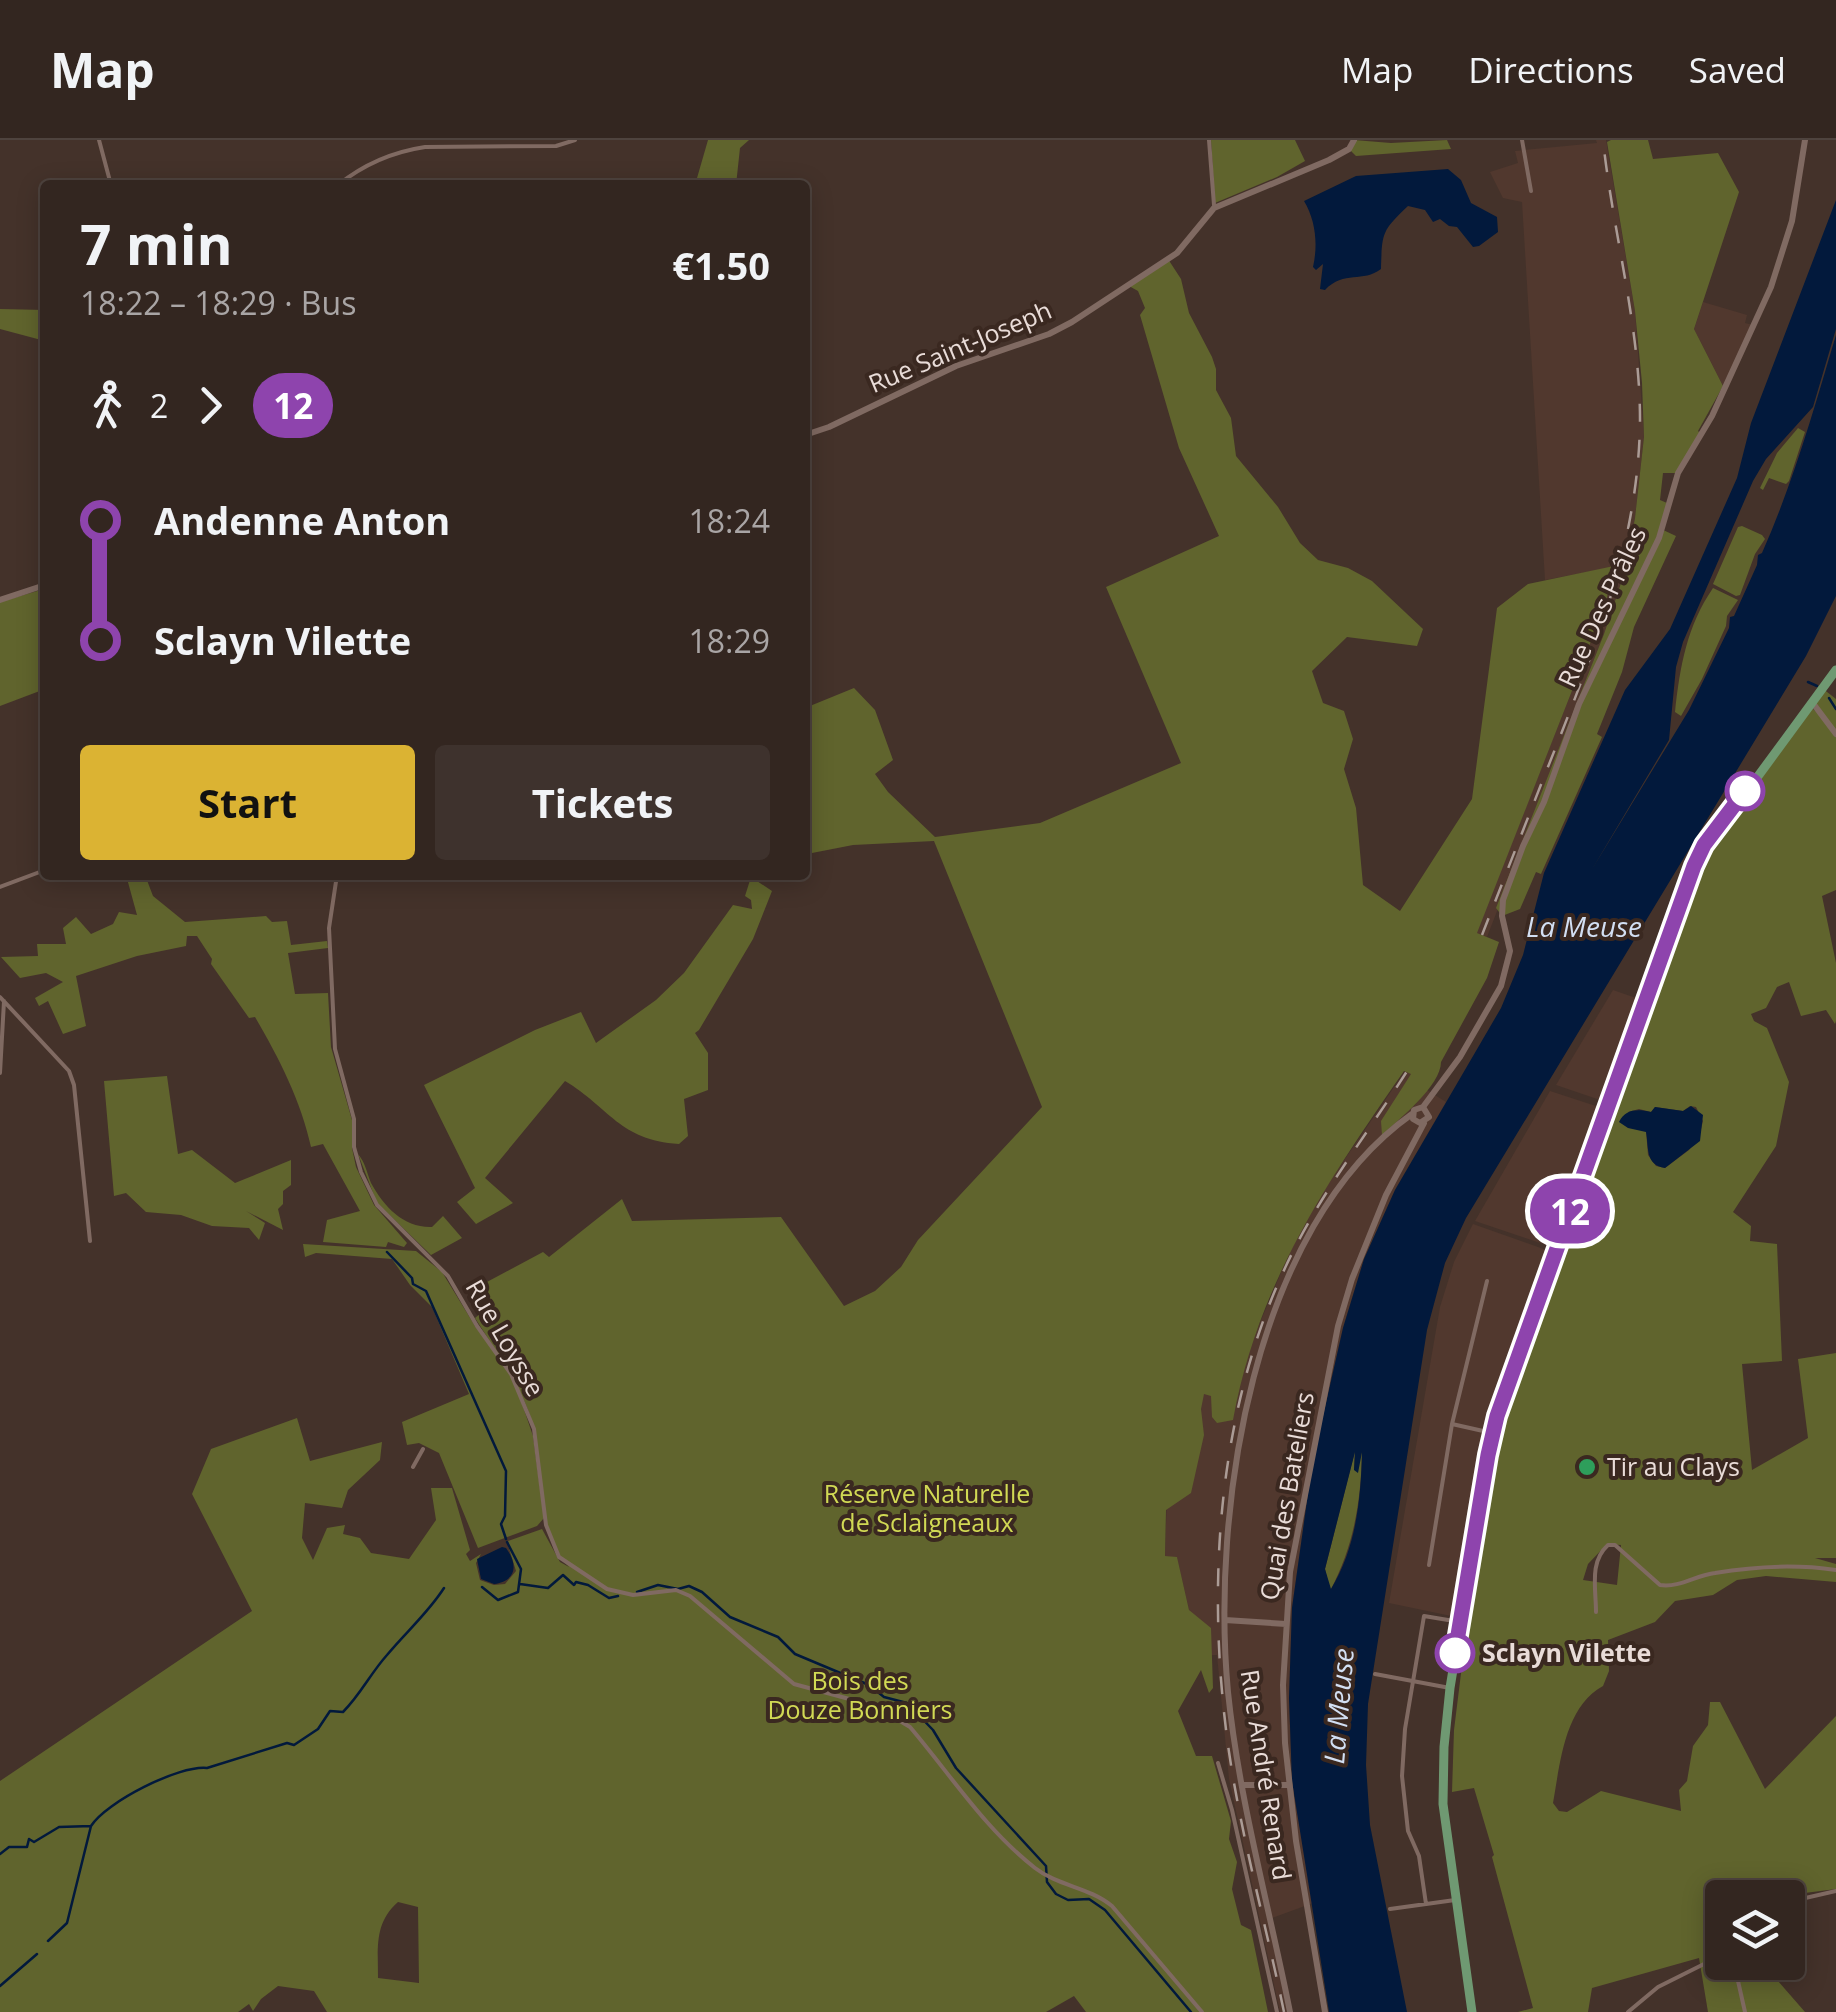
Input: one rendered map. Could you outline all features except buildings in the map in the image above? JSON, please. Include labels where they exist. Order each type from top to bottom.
[{"type":"main road","points":[[1472,2012],[1442,1774],[1450,1688],[1492,1433],[1696,862],[1836,670]]},
{"type":"street","points":[[98,140],[110,180]]},
{"type":"street","points":[[345,180],[366,165],[405,150],[556,146],[575,140]]},
{"type":"street","points":[[1209,140],[1214,208],[1329,160],[1349,149],[1354,140]]},
{"type":"street","points":[[1522,140],[1531,192]]},
{"type":"street","name":"Rue Des Prâles","points":[[1424,1107],[1460,1057],[1507,970],[1510,951],[1502,916],[1503,900],[1579,704],[1658,538],[1674,482],[1702,436],[1771,288],[1792,221],[1805,140]]},
{"type":"street","name":"Rue Saint-Joseph","points":[[810,433],[956,366],[1049,334],[1072,322],[1177,253],[1214,208]]},
{"type":"street","points":[[0,600],[40,588]]},
{"type":"street","points":[[1812,702],[1836,734]]},
{"type":"street","points":[[0,887],[40,872]]},
{"type":"street","name":"Rue Loysse","points":[[336,880],[330,928],[331,1002],[338,1068],[354,1119],[354,1147],[376,1205],[448,1276],[526,1404],[534,1429],[546,1525],[552,1546],[565,1564],[607,1589],[634,1595],[676,1590],[690,1596],[794,1684],[862,1701],[897,1717],[1028,1862],[1049,1877],[1099,1895],[1112,1906],[1202,2012]]},
{"type":"street","points":[[0,1073],[2,999]]},
{"type":"street","points":[[2,999],[69,1070],[74,1085],[90,1240]]},
{"type":"street","points":[[1418,1107],[1424,1107],[1429,1117],[1424,1123],[1416,1122],[1412,1114],[1418,1107]]},
{"type":"street","name":"Rue André Renard","points":[[1290,2012],[1242,1785],[1228,1691],[1227,1546],[1234,1483],[1243,1424],[1265,1338],[1299,1254],[1335,1191],[1412,1114]]},
{"type":"street","name":"Quai des Bateliers","points":[[1325,2012],[1289,1784],[1283,1685],[1286,1624],[1297,1533],[1338,1326],[1366,1241],[1424,1123]]},
{"type":"street","points":[[1429,1565],[1452,1424],[1487,1281]]},
{"type":"street","points":[[1452,1424],[1492,1433]]},
{"type":"street","points":[[413,1468],[423,1449]]},
{"type":"street","points":[[1596,1612],[1597,1555],[1608,1545],[1615,1545],[1660,1585],[1668,1586],[1708,1574],[1761,1567],[1800,1565],[1836,1570]]},
{"type":"street","points":[[1426,1904],[1419,1856],[1408,1831],[1402,1776],[1413,1680],[1424,1616],[1460,1622]]},
{"type":"street","points":[[1226,1620],[1286,1624]]},
{"type":"street","points":[[1374,1674],[1450,1688]]},
{"type":"street","points":[[1218,1763],[1277,2012]]},
{"type":"street","points":[[1242,1785],[1289,1784]]},
{"type":"street","points":[[1805,1898],[1836,1891]]},
{"type":"street","points":[[1390,1909],[1456,1900]]},
{"type":"street","points":[[1629,2012],[1658,1987],[1705,1964]]},
{"type":"street","points":[[1738,1980],[1746,2012]]},
{"type":"shaded area","points":[[1596,140],[1606,140],[1635,311],[1644,437],[1635,518],[1624,574],[1604,634],[1487,937],[1476,933],[1606,602],[1614,567],[1545,580],[1522,202],[1503,198],[1490,172],[1518,163],[1515,151],[1597,143]]},
{"type":"shaded area","points":[[1703,302],[1747,315],[1745,323],[1753,325],[1723,386],[1694,329]]},
{"type":"shaded area","points":[[1613,990],[1639,999],[1603,1101],[1556,1085]]},
{"type":"shaded area","points":[[1405,1071],[1412,1073],[1394,1101],[1414,1106],[1427,1090],[1446,1102],[1395,1190],[1364,1259],[1343,1328],[1312,1465],[1292,1608],[1289,1698],[1292,1781],[1313,1903],[1269,1919],[1289,2012],[1280,2012],[1229,1779],[1217,1655],[1190,1656],[1189,1610],[1177,1558],[1165,1556],[1167,1493],[1185,1398],[1256,1332],[1290,1251],[1317,1200]]},
{"type":"shaded area","points":[[1550,1091],[1599,1107],[1549,1246],[1475,1221]]},
{"type":"shaded area","points":[[1473,1224],[1549,1251],[1486,1420],[1456,1617],[1389,1603],[1440,1307],[1454,1262]]},
{"type":"green space","points":[[708,140],[749,140],[740,148],[737,180],[696,180]]},
{"type":"green space","points":[[1211,140],[1295,140],[1305,161],[1215,203]]},
{"type":"green space","points":[[1354,140],[1447,140],[1451,149],[1356,156],[1349,149]]},
{"type":"green space","points":[[1648,140],[1653,159],[1718,153],[1739,192],[1694,329],[1723,386],[1698,431],[1701,434],[1676,473],[1663,473],[1660,500],[1667,503],[1661,529],[1676,536],[1634,627],[1622,672],[1597,734],[1602,737],[1541,874],[1536,872],[1520,909],[1502,916],[1496,908],[1604,634],[1624,574],[1635,518],[1644,437],[1642,383],[1635,311],[1607,142]]},
{"type":"green space","name":"Bois des Douze Bonniers","points":[[1168,259],[1181,279],[1189,313],[1212,357],[1216,390],[1231,418],[1236,456],[1278,507],[1300,543],[1318,560],[1348,568],[1372,581],[1423,629],[1417,646],[1347,637],[1312,671],[1323,703],[1344,711],[1353,739],[1344,769],[1356,808],[1363,885],[1400,911],[1472,799],[1497,608],[1528,584],[1614,566],[1606,602],[1477,933],[1499,942],[1487,978],[1427,1091],[1382,1135],[1381,1121],[1411,1074],[1404,1071],[1323,1194],[1259,1323],[1233,1420],[1217,1423],[1212,1417],[1211,1396],[1204,1394],[1204,1435],[1191,1493],[1166,1510],[1165,1556],[1177,1557],[1189,1610],[1211,1628],[1213,1688],[1209,1693],[1201,1670],[1178,1711],[1196,1756],[1212,1756],[1231,1821],[1229,1839],[1237,1862],[1232,1889],[1241,1925],[1251,1930],[1268,2012],[1086,2012],[1074,1996],[1046,2012],[327,2012],[314,1991],[278,1986],[253,2011],[249,2004],[238,2012],[0,2012],[0,1781],[252,1611],[192,1494],[211,1449],[297,1418],[310,1461],[382,1442],[380,1460],[348,1490],[342,1508],[305,1503],[302,1538],[313,1560],[327,1528],[345,1525],[343,1534],[360,1538],[371,1553],[409,1559],[436,1520],[431,1488],[452,1488],[470,1550],[466,1554],[470,1561],[481,1554],[476,1563],[480,1580],[505,1584],[516,1571],[507,1542],[509,1545],[508,1541],[542,1529],[560,1562],[569,1567],[558,1554],[545,1521],[533,1424],[514,1380],[533,1436],[544,1518],[537,1526],[478,1548],[439,1453],[419,1443],[407,1445],[402,1422],[469,1394],[432,1307],[392,1259],[316,1253],[305,1257],[303,1244],[416,1251],[442,1272],[511,1374],[475,1318],[487,1308],[470,1291],[543,1252],[549,1257],[622,1199],[632,1221],[781,1217],[844,1306],[875,1291],[901,1267],[918,1240],[1042,1107],[934,841],[853,845],[812,853],[810,706],[854,688],[875,710],[893,760],[875,774],[935,837],[1040,823],[1181,763],[1106,587],[1219,536],[1179,448],[1140,315],[1145,308],[1138,291],[1129,286]],"holes":[[[398,1902],[418,1907],[419,1983],[378,1978],[381,1927]]]},
{"type":"green space","points":[[0,309],[40,310],[40,340],[0,329]]},
{"type":"green space","points":[[1798,428],[1805,432],[1789,481],[1786,484],[1769,478],[1763,490],[1760,488],[1777,453]]},
{"type":"green space","points":[[1738,527],[1765,539],[1755,554],[1740,595],[1736,596],[1713,584]]},
{"type":"green space","points":[[1713,588],[1738,600],[1681,716],[1675,712],[1686,647]]},
{"type":"green space","points":[[40,590],[40,691],[0,706],[0,602]]},
{"type":"green space","points":[[1822,688],[1836,699],[1836,890],[1822,896],[1836,963],[1836,1021],[1835,1024],[1826,1010],[1801,1016],[1789,982],[1777,987],[1766,1008],[1751,1014],[1754,1021],[1767,1028],[1789,1082],[1776,1146],[1733,1212],[1751,1226],[1750,1241],[1777,1244],[1782,1361],[1742,1364],[1752,1470],[1808,1438],[1798,1359],[1836,1353],[1836,1558],[1815,1558],[1836,1564],[1836,1582],[1766,1576],[1737,1580],[1713,1595],[1675,1601],[1655,1622],[1608,1640],[1609,1671],[1603,1686],[1590,1695],[1572,1722],[1553,1803],[1559,1811],[1567,1812],[1601,1791],[1681,1811],[1679,1790],[1687,1781],[1693,1746],[1708,1725],[1710,1702],[1720,1702],[1765,1789],[1836,1716],[1836,1889],[1805,1893],[1805,1880],[1705,1880],[1705,1980],[1778,1981],[1805,2012],[1708,2012],[1699,1958],[1592,1988],[1588,2012],[1518,2012],[1533,2008],[1474,1788],[1452,1792],[1454,1730],[1467,1625],[1498,1435],[1699,865],[1812,708],[1822,717],[1815,705]],"holes":[[[1655,1107],[1683,1111],[1696,1107],[1703,1121],[1699,1137],[1665,1168],[1656,1166],[1648,1155],[1646,1131],[1638,1128],[1628,1112],[1651,1112]],[[1607,1544],[1621,1545],[1617,1585],[1583,1580],[1588,1564]]]},
{"type":"green space","points":[[127,880],[147,880],[153,896],[185,922],[266,916],[272,922],[287,921],[291,945],[327,941],[328,948],[288,953],[295,994],[328,993],[331,1047],[352,1120],[356,1167],[374,1205],[407,1243],[404,1247],[388,1242],[386,1247],[323,1242],[327,1220],[360,1211],[323,1144],[311,1147],[295,1096],[272,1048],[255,1017],[249,1018],[211,964],[212,959],[197,936],[187,936],[186,946],[137,956],[76,976],[86,1026],[63,1034],[48,1001],[39,1006],[35,998],[63,982],[46,973],[20,978],[1,957],[38,956],[37,944],[66,944],[63,928],[76,917],[91,934],[113,924],[119,912],[137,915]]},
{"type":"green space","points":[[750,880],[772,891],[753,939],[695,1033],[708,1053],[708,1090],[684,1099],[688,1136],[679,1144],[642,1136],[565,1081],[485,1178],[513,1203],[476,1224],[457,1202],[475,1188],[424,1085],[535,1030],[581,1012],[596,1043],[656,1000],[684,973],[733,905],[752,909],[751,900],[745,896]]},
{"type":"green space","points":[[167,1076],[178,1154],[192,1150],[235,1183],[291,1160],[291,1185],[283,1191],[283,1204],[278,1209],[283,1230],[246,1211],[265,1223],[259,1240],[249,1228],[212,1226],[181,1215],[146,1212],[126,1193],[114,1196],[104,1081]]},
{"type":"green space","points":[[358,1154],[376,1192],[396,1214],[412,1224],[432,1227],[443,1216],[462,1238],[431,1255],[377,1203]]},
{"type":"green space","points":[[1355,1451],[1354,1470],[1362,1452],[1358,1506],[1345,1557],[1330,1591],[1325,1569]]},
{"type":"water","points":[[1448,169],[1461,180],[1471,203],[1497,217],[1498,232],[1473,247],[1457,227],[1440,219],[1433,222],[1425,210],[1408,206],[1385,233],[1381,269],[1320,289],[1323,264],[1316,270],[1313,267],[1315,233],[1304,201],[1356,176]]},
{"type":"water","name":"La Meuse","points":[[1836,200],[1836,329],[1813,407],[1766,459],[1753,481],[1683,642],[1676,667],[1669,740],[1591,871],[1689,710],[1729,628],[1730,617],[1734,616],[1784,500],[1836,335],[1836,596],[1806,656],[1466,1218],[1445,1263],[1427,1330],[1368,1704],[1366,1765],[1370,1825],[1407,2012],[1329,2012],[1292,1781],[1289,1698],[1292,1608],[1312,1465],[1343,1328],[1364,1259],[1395,1190],[1501,1008],[1523,955],[1544,873],[1625,690],[1670,629],[1737,478],[1751,423]],"holes":[[[1355,1452],[1354,1470],[1358,1473],[1362,1452],[1355,1523],[1346,1557],[1331,1589],[1325,1569]]]},
{"type":"water","points":[[1691,1106],[1703,1115],[1700,1141],[1665,1168],[1651,1160],[1646,1132],[1619,1122],[1632,1111],[1651,1112],[1655,1107],[1683,1111]]},
{"type":"water","points":[[502,1547],[514,1566],[511,1576],[494,1584],[481,1579],[477,1559]]},
{"type":"waterway","points":[[1808,682],[1817,686]]},
{"type":"waterway","points":[[1829,698],[1836,709]]},
{"type":"waterway","points":[[387,1252],[412,1278],[413,1284],[426,1291],[506,1471],[505,1516],[501,1524],[506,1539]]},
{"type":"waterway","points":[[482,1587],[498,1600],[518,1592],[521,1569],[507,1542]]},
{"type":"waterway","points":[[520,1584],[548,1588],[563,1575],[574,1585],[588,1585],[609,1598],[618,1596]]},
{"type":"waterway","points":[[637,1592],[658,1585],[678,1589],[689,1586],[702,1592],[730,1617],[778,1637],[795,1654],[869,1685],[884,1697],[907,1703],[933,1730],[956,1768],[1046,1866],[1047,1882],[1056,1894],[1068,1900],[1089,1899],[1105,1910],[1191,2012]]},
{"type":"waterway","points":[[0,1854],[9,1847],[27,1847],[29,1839],[34,1842],[59,1827],[91,1826],[127,1796],[179,1772],[207,1768],[287,1743],[294,1745],[318,1729],[330,1711],[343,1712],[444,1588]]},
{"type":"waterway","points":[[48,1941],[67,1923],[91,1826]]},
{"type":"waterway","points":[[0,1986],[37,1954]]},
{"type":"railway","points":[[1482,935],[1592,653],[1616,578],[1633,500],[1639,385],[1603,140]]},
{"type":"railway","points":[[1284,2012],[1229,1752],[1218,1630],[1222,1505],[1244,1384],[1285,1268],[1328,1191],[1409,1068]]},
{"type":"bus line","name":"12","points":[[1455,1653],[1497,1416],[1678,906],[1704,845],[1745,791]]},
{"type":"place","name":"Tir au Clays","points":[[1587,1467]]},
{"type":"place","name":"Sclayn Vilette","points":[[1455,1653]]},
{"type":"park label","name":"Réserve Naturelle de Sclaigneaux","points":[[927,1508]]}]
